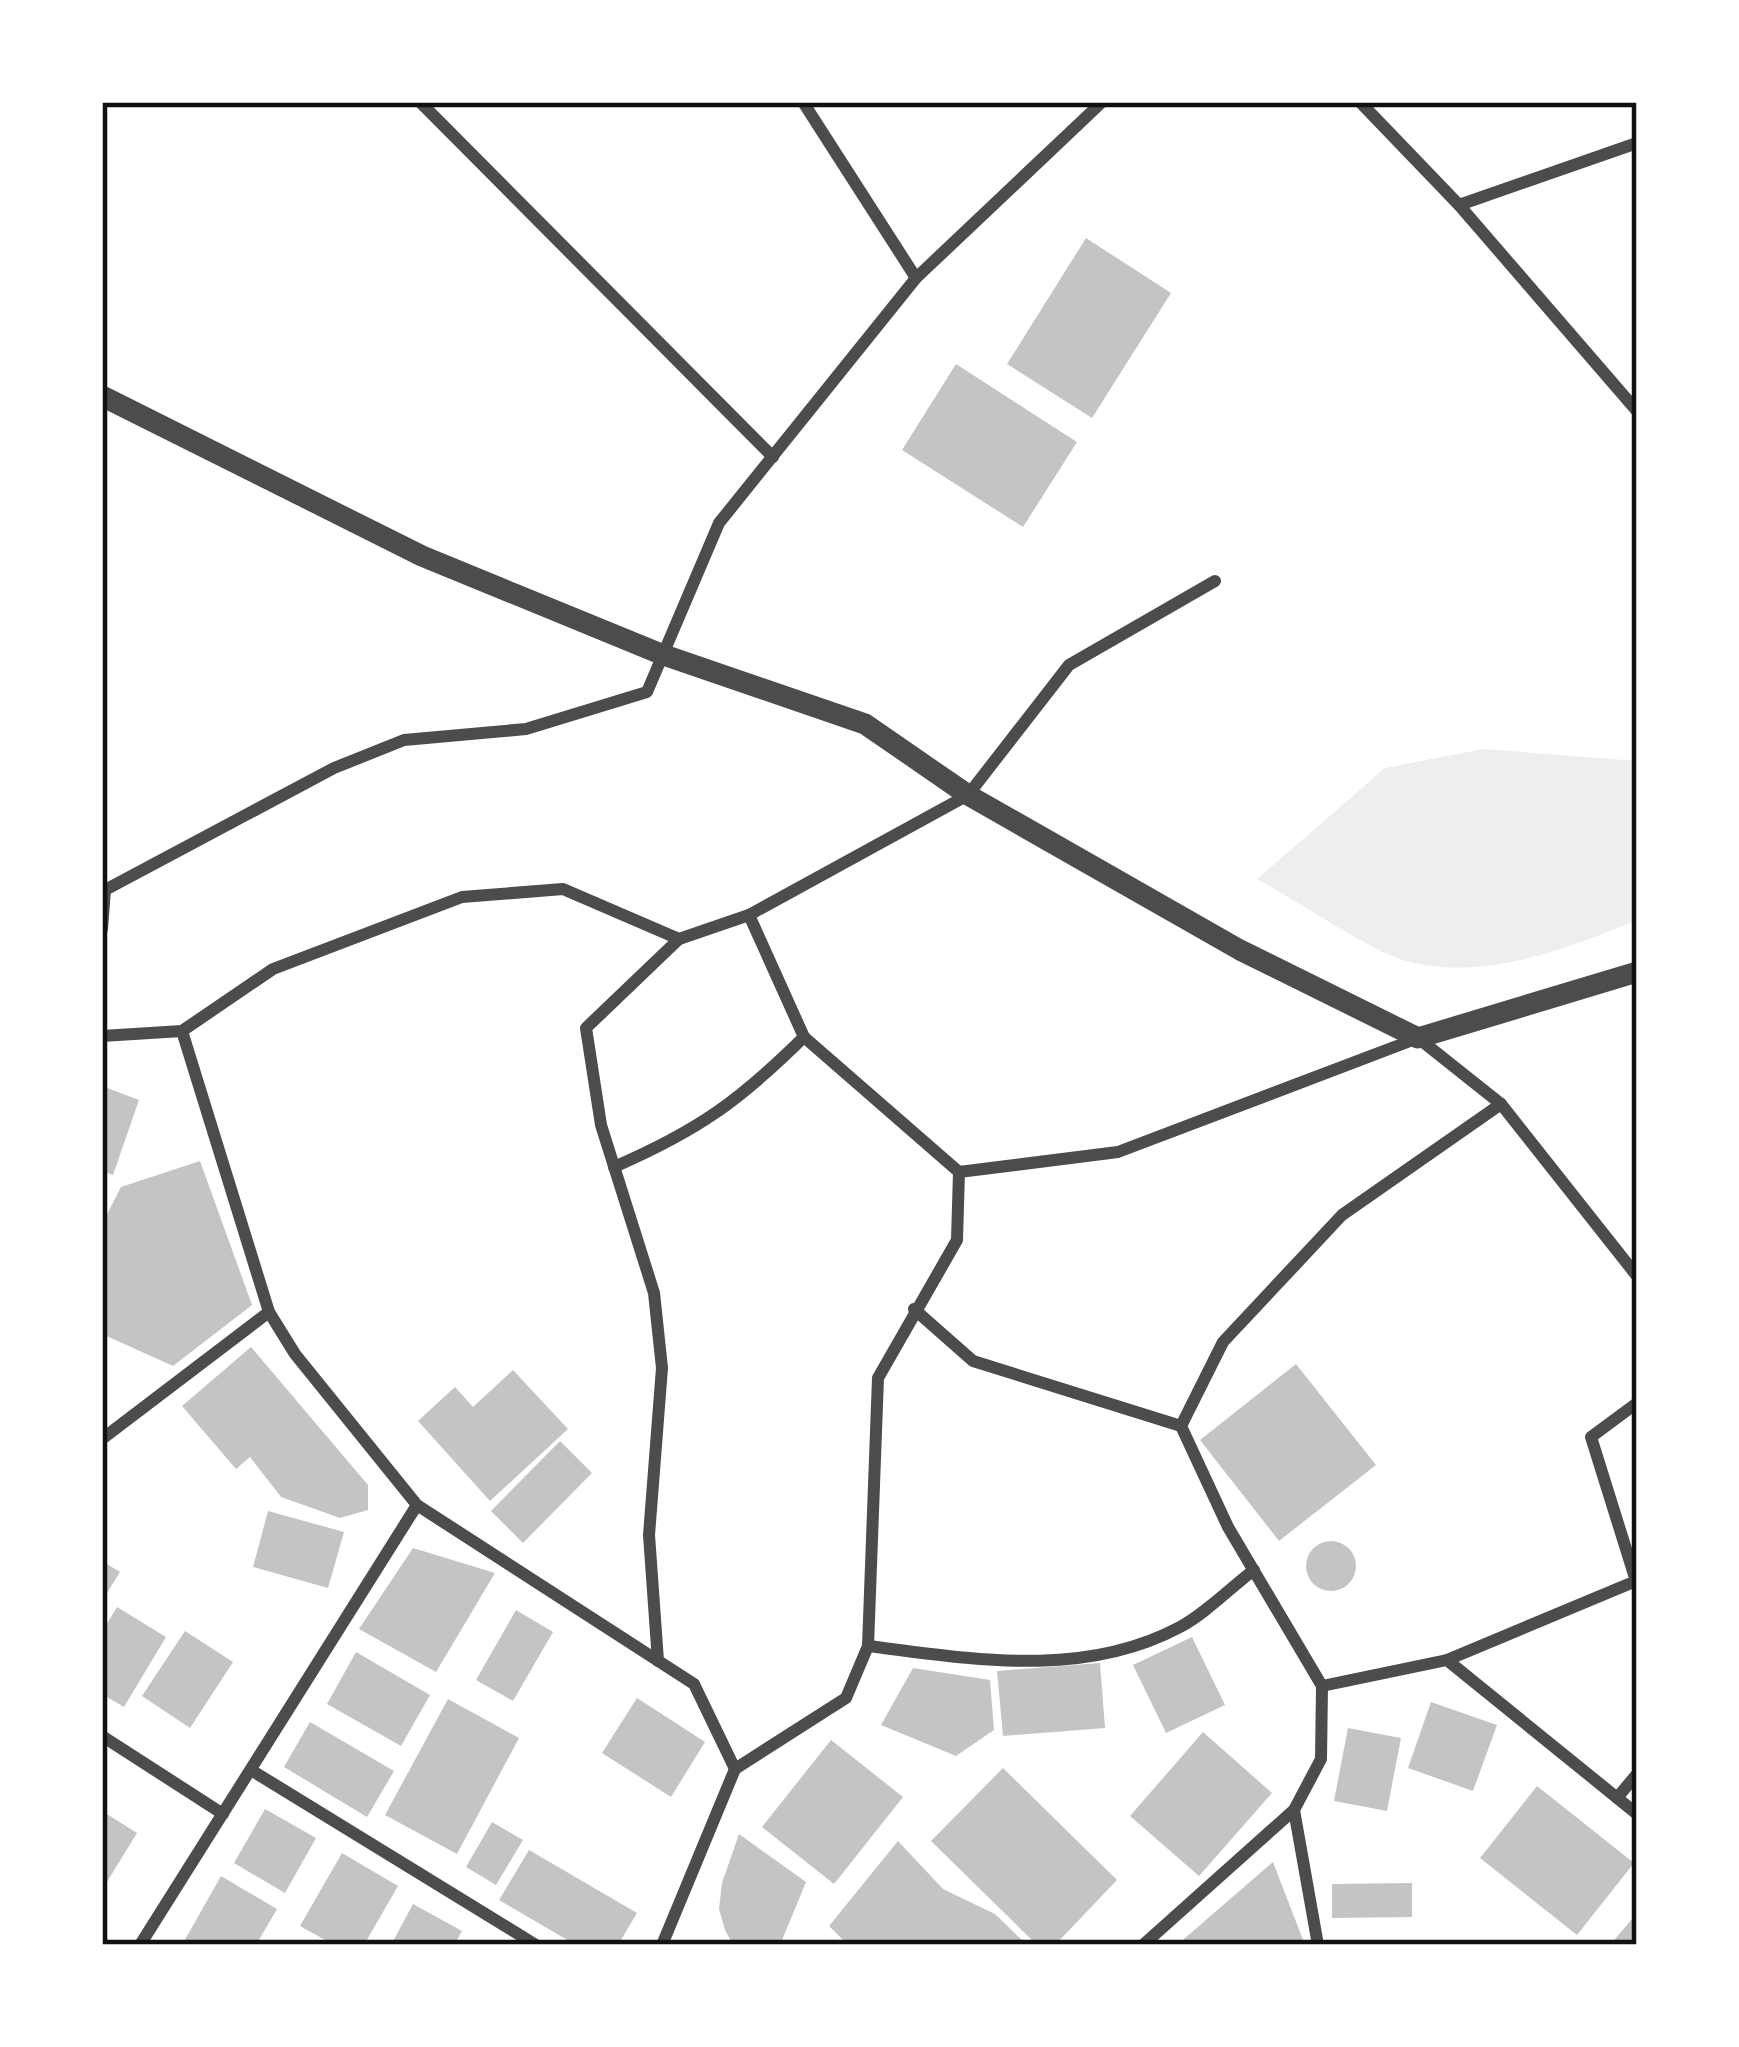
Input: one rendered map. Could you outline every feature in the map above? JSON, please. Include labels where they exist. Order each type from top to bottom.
[{"type":"street","points":[[420,102],[773,457]]},
{"type":"street","points":[[803,102],[916,278]]},
{"type":"street","points":[[102,929],[104,889],[334,768],[404,740],[526,729],[647,692],[719,523],[916,278],[1102,102]]},
{"type":"street","points":[[1360,102],[1459,205],[1637,411]]},
{"type":"street","points":[[1459,205],[1637,143]]},
{"type":"street","points":[[102,396],[422,556],[661,654],[866,724],[968,795],[1240,950],[1418,1038],[1501,1104],[1637,1276]]},
{"type":"street","points":[[658,1661],[650,1535],[662,1368],[654,1292],[601,1125],[586,1028],[679,939],[749,915],[968,795],[1069,665],[1215,581]]},
{"type":"street","points":[[102,1036],[182,1031],[273,969],[462,897],[563,890],[679,939]]},
{"type":"street","points":[[749,915],[804,1037],[959,1172],[1118,1152],[1418,1038],[1637,972]]},
{"type":"street","points":[[182,1031],[269,1312],[295,1354],[417,1505],[694,1684],[735,1769]]},
{"type":"street","points":[[614,1167],[689,1134],[742,1098],[804,1037]]},
{"type":"street","points":[[1181,1426],[1223,1342],[1342,1215],[1501,1104]]},
{"type":"street","points":[[662,1945],[735,1769],[846,1698],[868,1646],[878,1378],[957,1240],[959,1172]]},
{"type":"street","points":[[914,1310],[973,1361],[1181,1426],[1254,1570],[1322,1687],[1321,1759],[1294,1810],[1143,1945]]},
{"type":"street","points":[[102,1439],[269,1312]]},
{"type":"street","points":[[1322,1687],[1447,1660],[1636,1581],[1591,1437],[1637,1403]]},
{"type":"street","points":[[140,1945],[417,1505]]},
{"type":"street","points":[[868,1646],[991,1661],[1110,1654],[1181,1627],[1254,1570]]},
{"type":"street","points":[[1447,1660],[1637,1814]]},
{"type":"street","points":[[102,1736],[223,1814]]},
{"type":"street","points":[[250,1770],[536,1945]]},
{"type":"street","points":[[1617,1798],[1637,1774]]},
{"type":"street","points":[[1294,1810],[1318,1945]]},
{"type":"shaded area","points":[[1483,749],[1637,761],[1637,920],[1523,960],[1462,968],[1432,966],[1370,946],[1257,879],[1385,768]]},
{"type":"building","points":[[1086,238],[1171,293],[1092,418],[1007,364]]},
{"type":"building","points":[[956,364],[1077,442],[1023,527],[902,450]]},
{"type":"building","points":[[102,1086],[139,1100],[113,1175],[102,1171]]},
{"type":"building","points":[[200,1161],[252,1305],[173,1366],[102,1334],[102,1224],[121,1187]]},
{"type":"building","points":[[251,1347],[368,1485],[368,1510],[340,1518],[281,1497],[250,1457],[236,1469],[182,1406]]},
{"type":"building","points":[[1296,1364],[1376,1465],[1279,1541],[1200,1440]]},
{"type":"building","points":[[513,1370],[568,1429],[490,1501],[418,1421],[455,1387],[473,1407]]},
{"type":"building","points":[[560,1441],[592,1473],[523,1543],[491,1511]]},
{"type":"building","points":[[268,1511],[344,1532],[328,1588],[253,1567]]},
{"type":"building","points":[[1321,1542],[1341,1542],[1355,1556],[1355,1576],[1341,1590],[1321,1590],[1307,1576],[1307,1556]]},
{"type":"building","points":[[413,1548],[495,1573],[436,1672],[359,1629]]},
{"type":"building","points":[[102,1561],[120,1572],[102,1601]]},
{"type":"building","points":[[117,1607],[166,1637],[124,1707],[102,1694],[102,1632]]},
{"type":"building","points":[[516,1610],[553,1632],[513,1701],[476,1680]]},
{"type":"building","points":[[185,1631],[233,1662],[190,1728],[142,1696]]},
{"type":"building","points":[[1192,1637],[1225,1705],[1166,1733],[1133,1665]]},
{"type":"building","points":[[356,1652],[430,1695],[401,1746],[327,1704]]},
{"type":"building","points":[[1100,1663],[1105,1728],[1003,1736],[997,1671]]},
{"type":"building","points":[[913,1668],[990,1680],[994,1730],[956,1756],[881,1725]]},
{"type":"building","points":[[637,1698],[705,1742],[671,1797],[602,1753]]},
{"type":"building","points":[[448,1699],[519,1738],[457,1854],[385,1815]]},
{"type":"building","points":[[1431,1702],[1497,1725],[1473,1791],[1408,1768]]},
{"type":"building","points":[[310,1722],[394,1771],[367,1817],[284,1767]]},
{"type":"building","points":[[1348,1728],[1401,1738],[1387,1811],[1334,1801]]},
{"type":"building","points":[[1203,1732],[1272,1793],[1199,1876],[1130,1816]]},
{"type":"building","points":[[831,1740],[903,1797],[834,1884],[762,1827]]},
{"type":"building","points":[[1003,1768],[1117,1880],[1055,1945],[1037,1945],[931,1841]]},
{"type":"building","points":[[1537,1786],[1634,1863],[1577,1935],[1480,1858]]},
{"type":"building","points":[[265,1809],[316,1838],[285,1893],[234,1863]]},
{"type":"building","points":[[102,1811],[137,1833],[102,1890]]},
{"type":"building","points":[[492,1822],[523,1840],[496,1885],[466,1867]]},
{"type":"building","points":[[739,1834],[806,1882],[780,1945],[733,1945],[725,1930],[719,1909],[722,1883]]},
{"type":"building","points":[[898,1841],[943,1889],[995,1914],[1027,1945],[846,1943],[829,1926]]},
{"type":"building","points":[[529,1850],[637,1913],[618,1945],[576,1945],[499,1900]]},
{"type":"building","points":[[342,1853],[398,1886],[364,1945],[334,1945],[300,1926]]},
{"type":"building","points":[[1273,1862],[1305,1945],[1177,1945]]},
{"type":"building","points":[[221,1876],[277,1909],[256,1945],[182,1945]]},
{"type":"building","points":[[1412,1883],[1412,1917],[1332,1918],[1332,1884]]},
{"type":"building","points":[[413,1904],[462,1931],[454,1945],[391,1945]]},
{"type":"building","points":[[1637,1913],[1637,1945],[1610,1945]]}]
